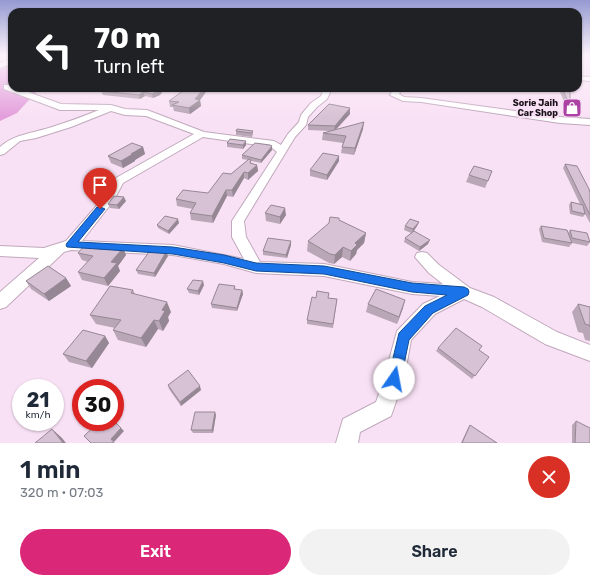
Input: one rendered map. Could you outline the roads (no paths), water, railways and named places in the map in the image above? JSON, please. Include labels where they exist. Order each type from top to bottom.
[{"type":"street","points":[[20,92],[60,107],[110,108],[125,112],[146,114],[202,134],[222,138],[274,144],[282,151]]},
{"type":"street","points":[[256,267],[239,237],[238,221],[291,136],[303,123],[304,117],[314,105],[324,97],[326,92]]},
{"type":"street","points":[[396,92],[394,95],[402,99],[421,100],[560,120],[590,122]]},
{"type":"street","points":[[0,152],[11,142],[17,139],[68,125],[110,108]]},
{"type":"street","points":[[0,302],[65,247],[110,197],[118,181],[202,134]]},
{"type":"street","points":[[0,251],[44,253],[65,247],[173,250],[224,259],[256,267],[324,270],[412,288],[464,292]]},
{"type":"street","points":[[422,257],[434,269],[464,292],[488,302],[551,338],[590,353]]},
{"type":"street","points":[[348,443],[350,426],[384,409],[394,379],[404,337],[429,309],[464,292]]},
{"type":"place","name":"Sorie Jaih Car Shop","points":[[572,108]]}]
